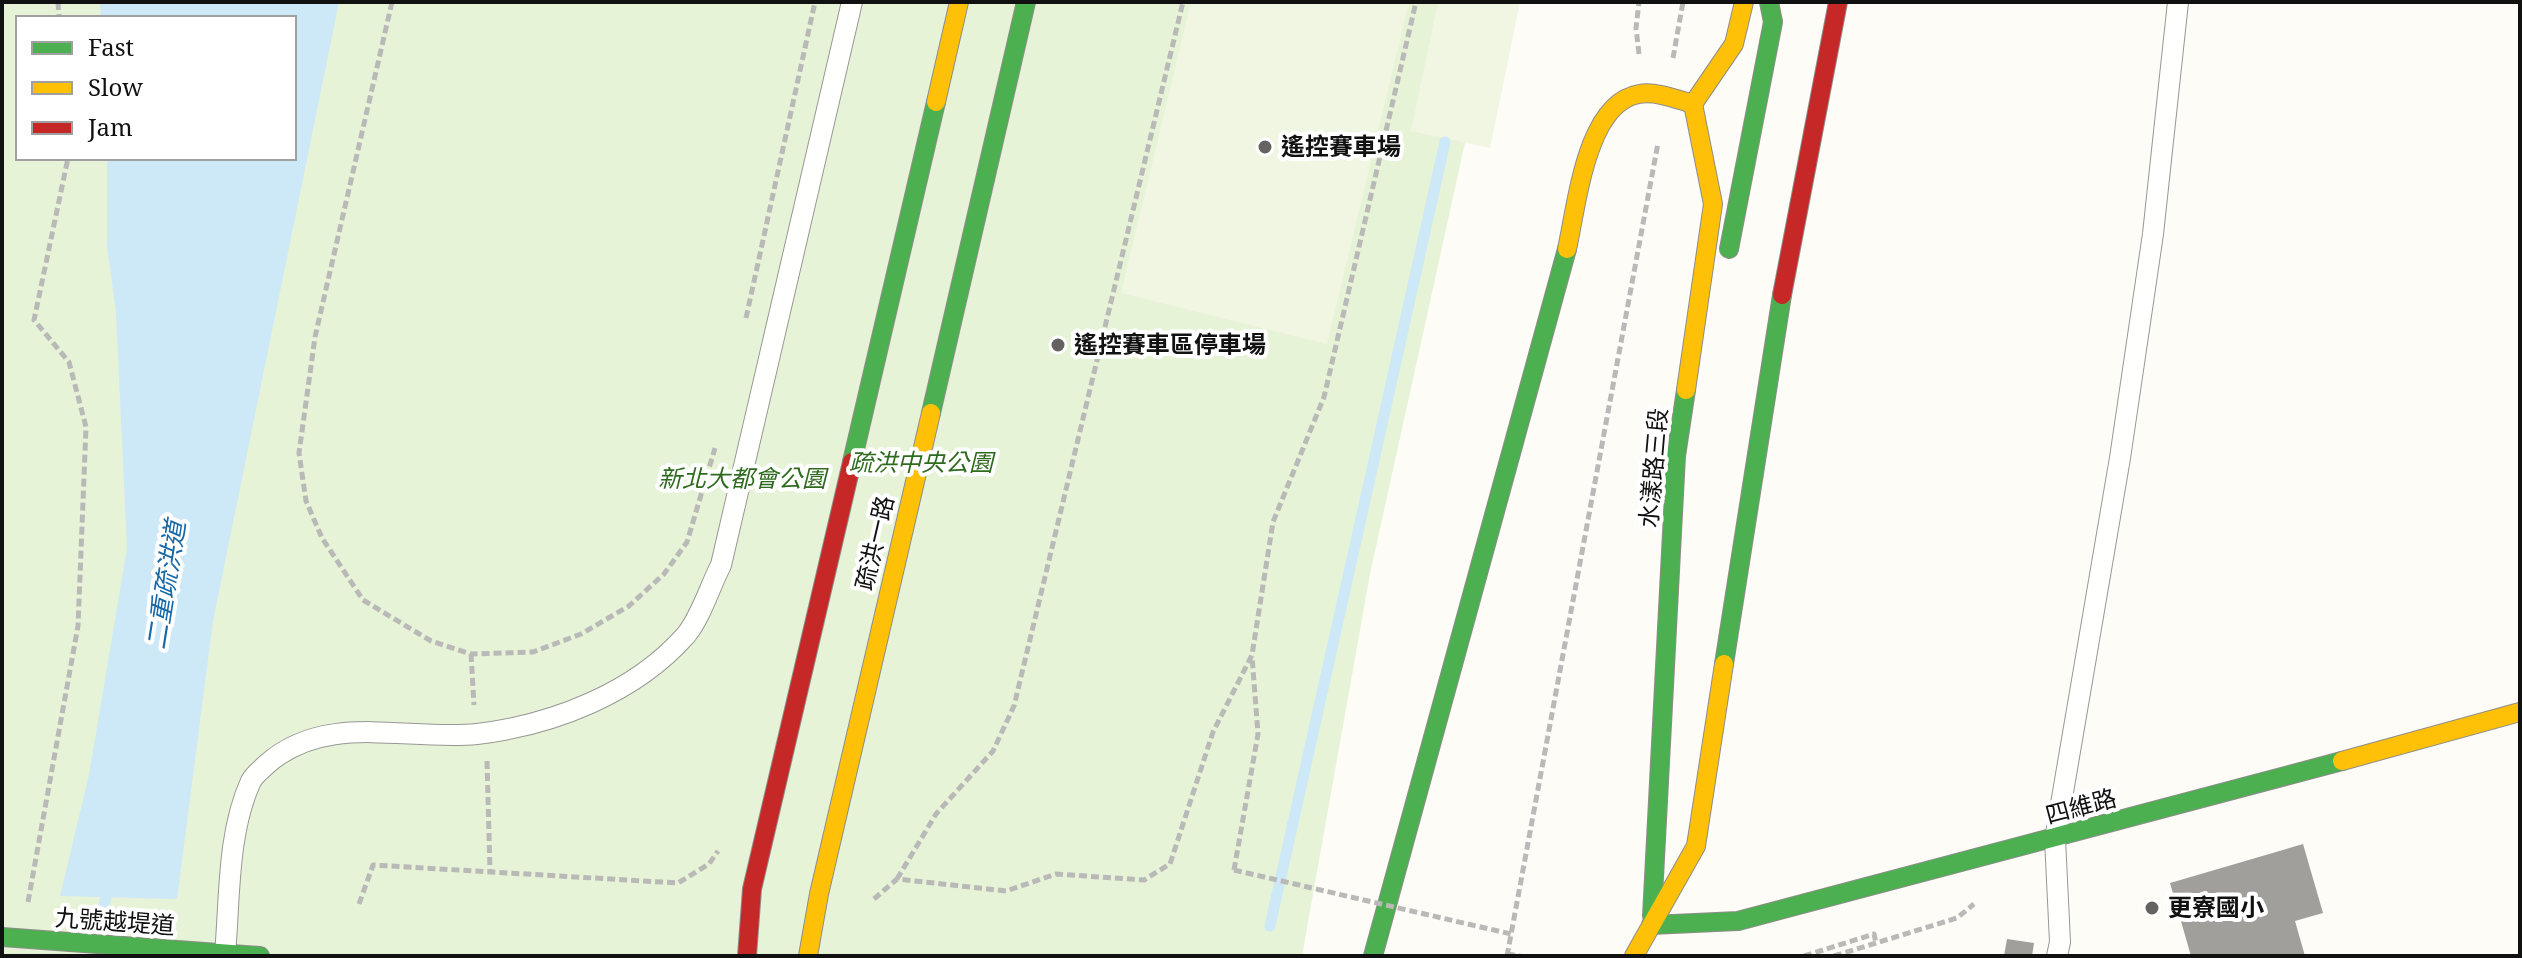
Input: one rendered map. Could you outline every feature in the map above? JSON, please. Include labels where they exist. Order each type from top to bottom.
[{"type":"street","name":"疏洪一路","points":[[747,956],[752,889],[959,2]]},
{"type":"street","name":"疏洪一路","points":[[808,956],[819,894],[1026,2]]},
{"type":"street","points":[[1373,956],[1544,341],[1597,125],[1616,102],[1643,91],[1693,104],[1734,44],[1744,2]]},
{"type":"street","points":[[1697,311],[1726,263],[1773,22],[1769,2]]},
{"type":"street","points":[[1634,956],[1696,846],[1788,255],[1838,2]]},
{"type":"street","name":"水漾路三段","points":[[1646,956],[1651,925],[1676,456],[1713,204],[1693,104]]},
{"type":"street","name":"四維路","points":[[1651,925],[1738,921],[2055,839],[2520,712]]},
{"type":"street","name":"九號越堤道","points":[[2,937],[260,956]]},
{"type":"lane","points":[[225,954],[235,836],[251,779],[285,749],[328,733],[481,733],[574,709],[636,681],[688,633],[721,565],[852,2]]},
{"type":"lane","points":[[2057,956],[2060,942],[2055,839],[2142,309],[2178,2]]},
{"type":"path","points":[[392,2],[315,337],[299,453],[306,501],[322,538],[363,600],[431,641],[471,654],[533,652],[581,634],[629,606],[664,574],[687,542],[717,444]]},
{"type":"path","points":[[744,325],[815,2]]},
{"type":"path","points":[[874,899],[897,879],[936,814],[993,751],[1014,706],[1183,2]]},
{"type":"path","points":[[1416,2],[1324,397],[1273,522],[1252,655],[1258,734],[1234,870],[1511,934]]},
{"type":"path","points":[[1639,2],[1636,28],[1643,91]]},
{"type":"path","points":[[1520,956],[1507,955],[1683,2]]},
{"type":"path","points":[[22,939],[78,626],[86,427],[69,362],[34,320],[68,160]]},
{"type":"path","points":[[471,654],[481,733],[490,871]]},
{"type":"path","points":[[897,879],[1006,891],[1056,874],[1144,880],[1170,864],[1213,732],[1252,655]]},
{"type":"path","points":[[1833,956],[1957,918]]},
{"type":"path","points":[[1804,956],[1874,934],[1876,942],[1833,956]]},
{"type":"green space","name":"疏洪中央公園","points":[[2,2],[1496,2],[1370,574],[1302,956],[2,956]]},
{"type":"green space","name":"遙控賽車場","points":[[1191,2],[1409,2],[1327,344],[1121,293]]},
{"type":"green space","name":"遙控賽車場","points":[[1438,2],[1520,2],[1490,148],[1411,131]]},
{"type":"water","points":[[100,2],[339,2],[213,621],[177,899],[60,896],[89,775],[127,548],[116,312],[107,246],[107,160],[296,160],[296,16],[101,16]]},
{"type":"building","points":[[2303,844],[2323,913],[2295,921],[2305,956],[2191,956],[2170,883]]},
{"type":"building","points":[[2007,939],[2034,943],[2032,956],[2004,956]]},
{"type":"waterway","points":[[1270,926],[1445,142]]},
{"type":"waterway","name":"二重疏洪道","points":[[102,912],[109,886]]},
{"type":"traffic: fast","points":[[931,413],[1026,2]]},
{"type":"traffic: fast","points":[[1729,249],[1773,22],[1769,2]]},
{"type":"traffic: fast","points":[[852,462],[936,102]]},
{"type":"traffic: fast","points":[[1373,956],[1567,249]]},
{"type":"traffic: fast","points":[[1724,664],[1782,295]]},
{"type":"traffic: fast","points":[[1652,916],[1676,456],[1686,390]]},
{"type":"traffic: fast","points":[[1651,925],[1738,921],[2342,761]]},
{"type":"traffic: fast","points":[[2,937],[260,956]]},
{"type":"traffic: slow","points":[[936,102],[959,2]]},
{"type":"traffic: slow","points":[[1686,390],[1713,204],[1693,104],[1734,44],[1744,2]]},
{"type":"traffic: slow","points":[[1567,249],[1587,158],[1607,116],[1621,101],[1646,93],[1693,104]]},
{"type":"traffic: slow","points":[[808,956],[819,894],[931,413]]},
{"type":"traffic: slow","points":[[1634,956],[1696,846],[1724,664]]},
{"type":"traffic: slow","points":[[2342,761],[2520,712]]},
{"type":"traffic: jam","points":[[1782,295],[1838,2]]},
{"type":"traffic: jam","points":[[747,956],[752,889],[852,462]]},
{"type":"place","name":"遙控賽車場","points":[[1265,147]]},
{"type":"place","name":"遙控賽車區停車場","points":[[1058,345]]},
{"type":"place","name":"更寮國小","points":[[2152,908]]},
{"type":"park label","name":"新北大都會公園","points":[[742,479]]}]
